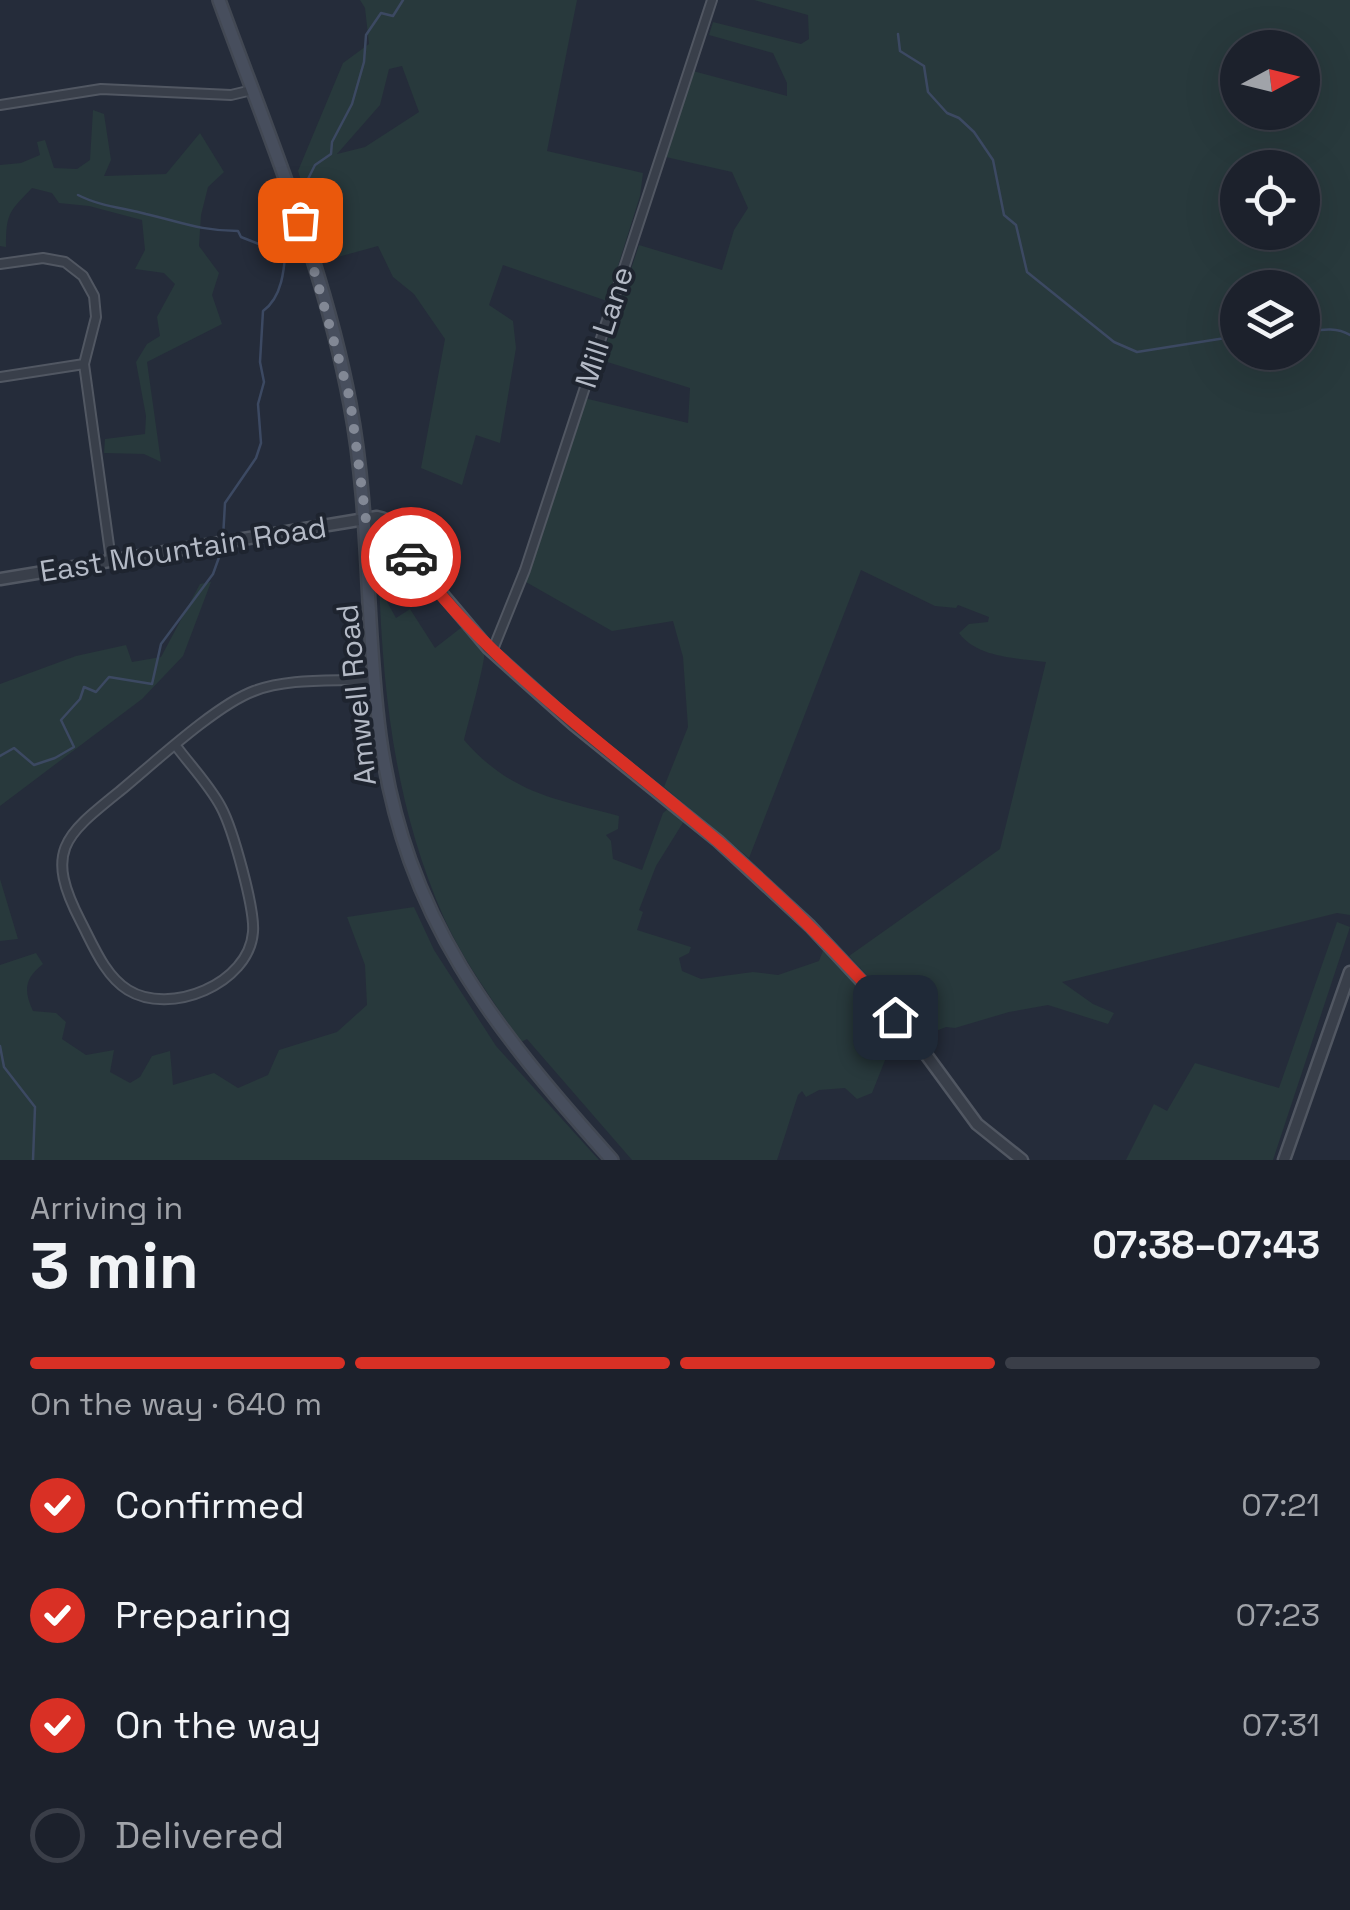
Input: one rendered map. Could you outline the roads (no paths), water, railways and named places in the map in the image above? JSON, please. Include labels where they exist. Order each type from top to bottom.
[{"type":"main road","name":"Amwell Road","points":[[219,0],[300,220],[338,352],[357,442],[366,520],[380,738],[394,805],[415,874],[446,943],[480,1001],[512,1045],[612,1160]]},
{"type":"street","name":"Mill Lane","points":[[492,652],[525,570],[712,0]]},
{"type":"street","points":[[0,104],[101,89],[231,95],[252,90]]},
{"type":"street","points":[[0,264],[54,259],[65,262],[83,276],[94,296],[96,308],[84,364],[112,560]]},
{"type":"street","points":[[0,377],[84,364]]},
{"type":"street","name":"East Mountain Road","points":[[0,579],[377,517],[389,520],[396,527],[399,542],[492,652],[784,901],[911,1034],[977,1124],[1022,1160]]},
{"type":"street","points":[[368,556],[376,540],[384,536],[399,542]]},
{"type":"street","points":[[176,746],[221,806],[248,896],[253,932],[243,963],[226,980],[208,989],[167,999],[152,998],[121,985],[101,959],[65,891],[62,860],[70,836],[86,818],[176,746],[254,690],[375,679]]},
{"type":"street","points":[[1284,1160],[1350,972]]},
{"type":"waterway","points":[[302,207],[311,188],[308,179],[315,165],[331,154],[332,142],[352,104],[364,62],[366,35],[381,13],[393,16],[403,0]]},
{"type":"waterway","points":[[898,34],[900,51],[924,66],[928,92],[947,113],[974,132],[993,160],[1004,215],[1016,225],[1027,272],[1114,342],[1137,352],[1220,339]]},
{"type":"waterway","points":[[78,195],[191,226],[238,231],[241,237],[282,253]]},
{"type":"waterway","points":[[223,538],[225,503],[256,458],[261,443],[258,404],[264,382],[260,362],[263,311],[281,283],[291,222]]},
{"type":"waterway","points":[[1320,330],[1350,335]]},
{"type":"waterway","points":[[0,756],[14,748],[34,765],[74,747],[61,720],[80,699],[84,687],[96,692],[109,677],[152,684],[161,644],[213,574],[222,549]]},
{"type":"waterway","points":[[0,1046],[4,1067],[35,1107],[33,1160]]}]
